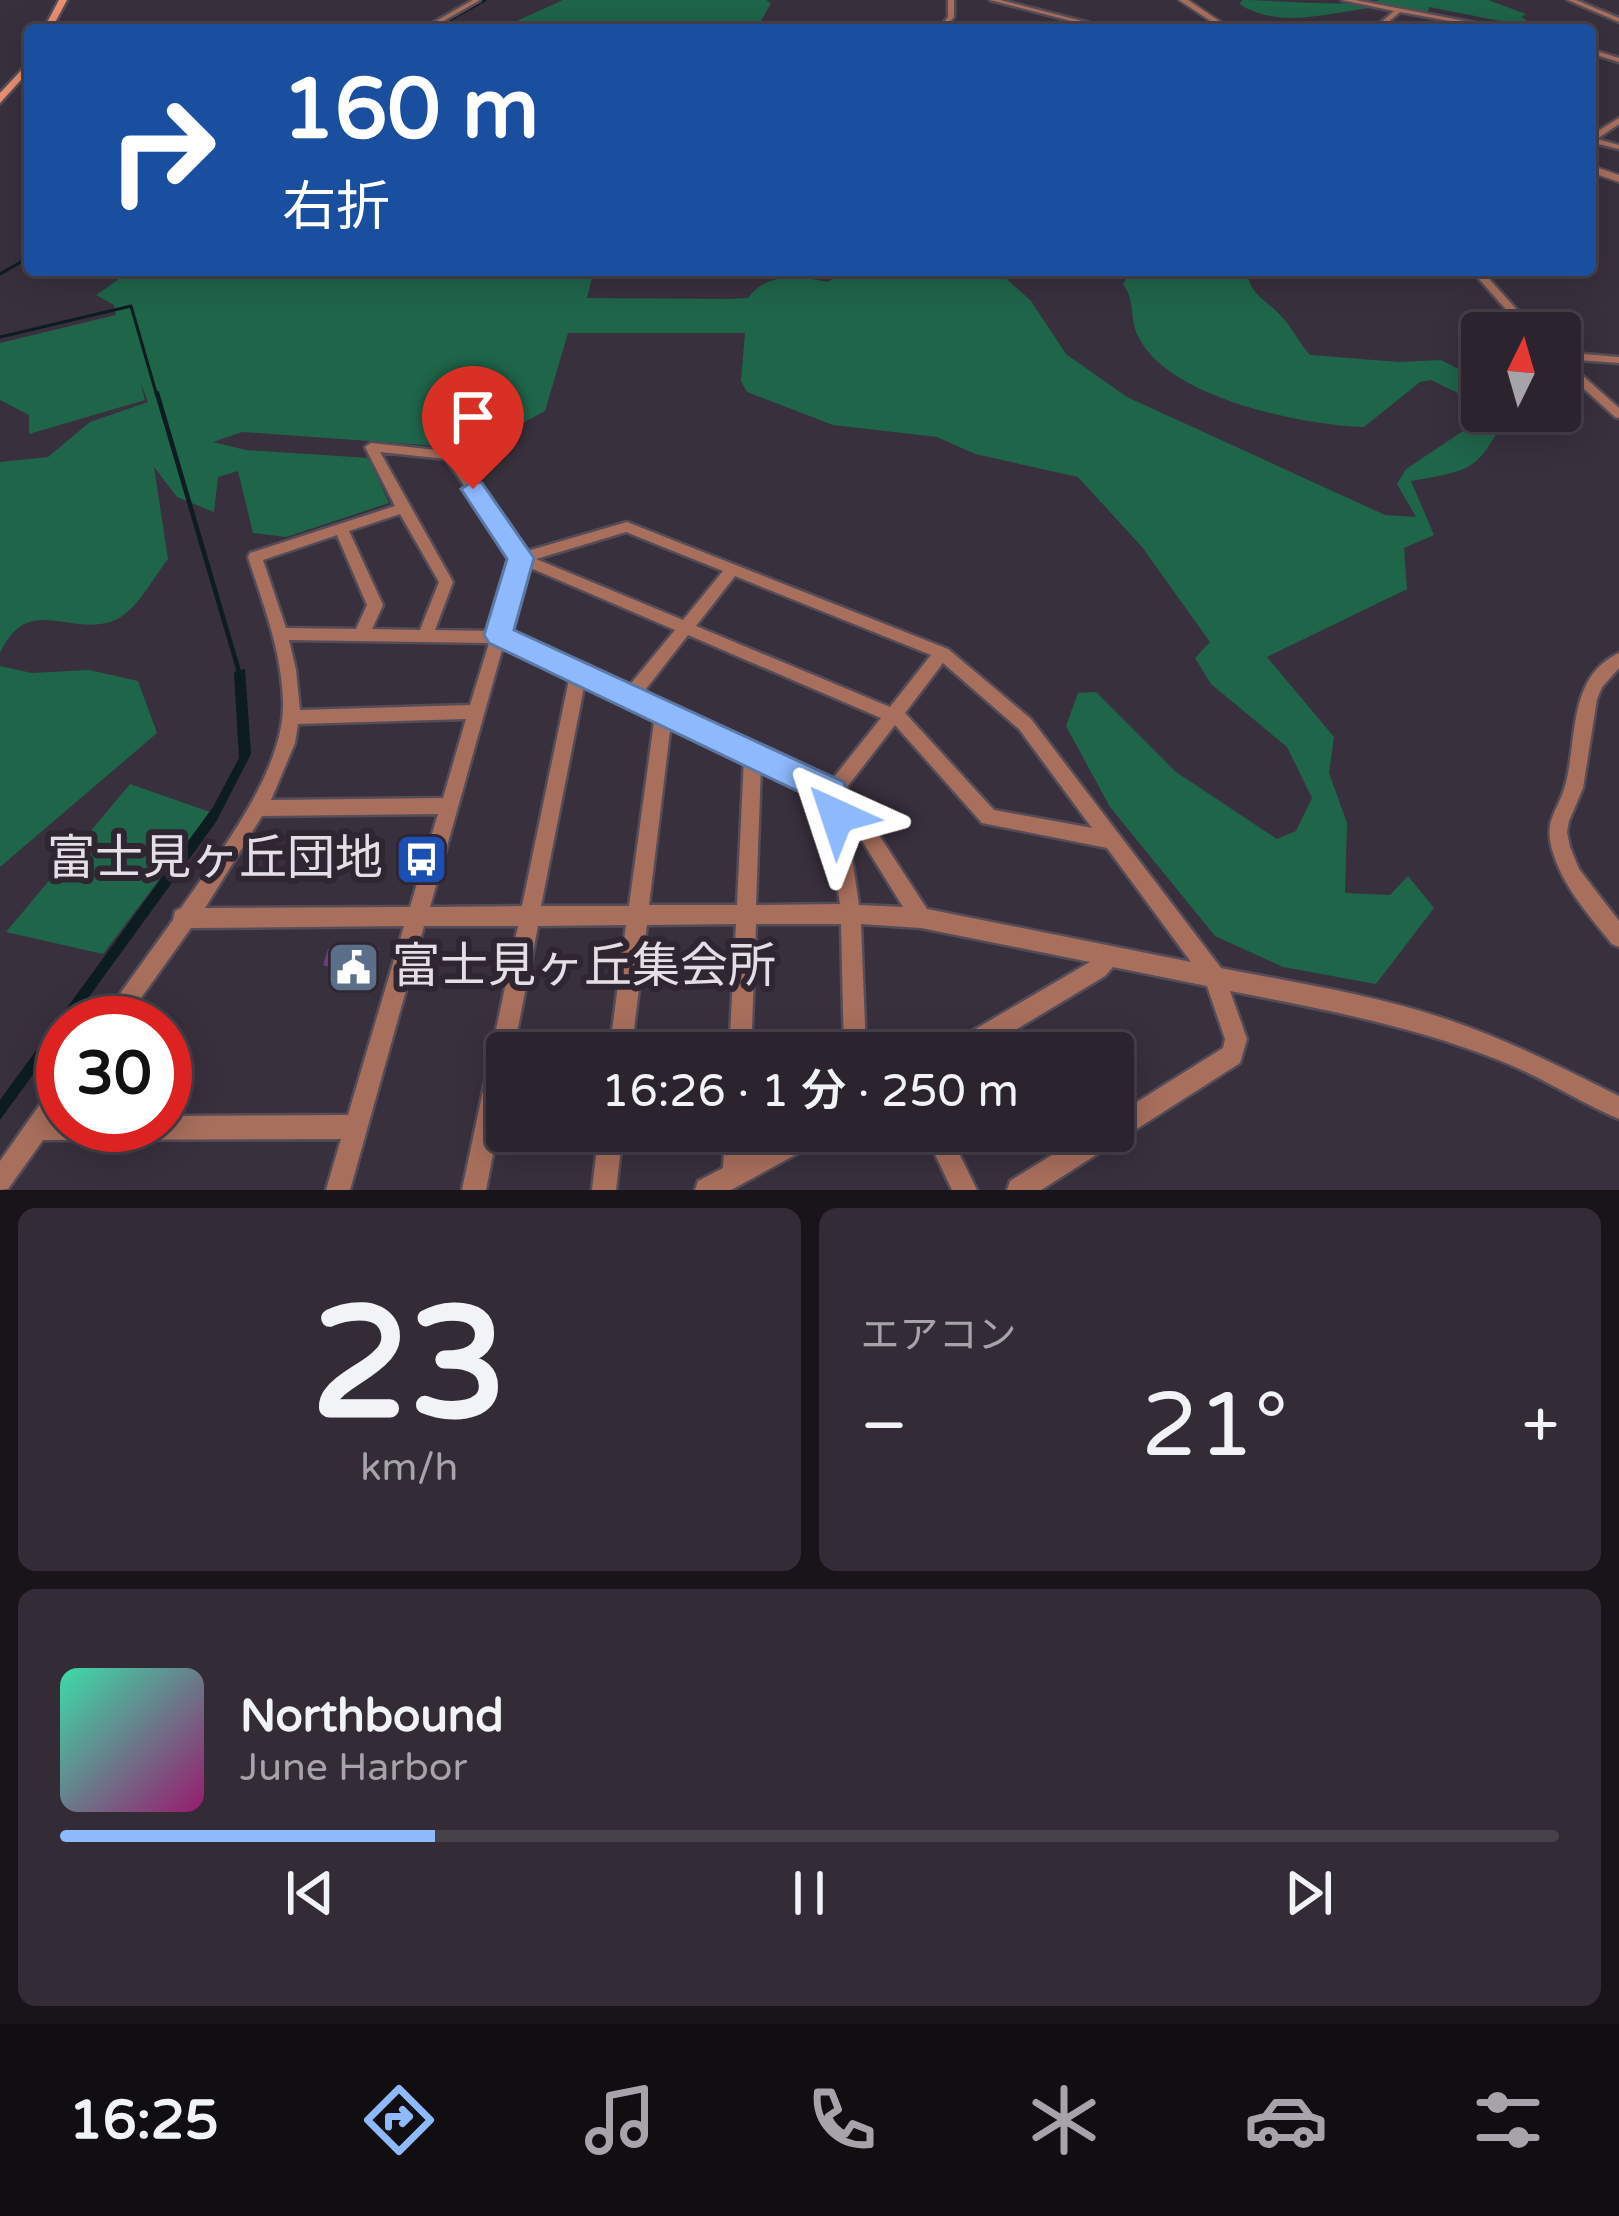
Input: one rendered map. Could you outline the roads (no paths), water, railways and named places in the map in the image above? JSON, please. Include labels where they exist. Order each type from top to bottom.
[{"type":"main road","points":[[0,100],[24,71]]},
{"type":"street","points":[[435,24],[477,0]]},
{"type":"street","points":[[993,0],[1087,24]]},
{"type":"street","points":[[1183,0],[1220,24]]},
{"type":"street","points":[[1345,0],[1476,24]]},
{"type":"street","points":[[1571,0],[1619,20]]},
{"type":"street","points":[[1382,24],[1398,10]]},
{"type":"street","points":[[1038,13],[1041,24]]},
{"type":"street","points":[[1596,135],[1619,120]]},
{"type":"street","points":[[1596,121],[1608,124]]},
{"type":"street","points":[[1481,276],[1514,312]]},
{"type":"street","points":[[1581,359],[1619,360]]},
{"type":"street","points":[[1581,378],[1619,415]]},
{"type":"street","points":[[426,634],[446,582],[371,447],[450,454],[520,558],[892,715],[989,818],[1115,841]]},
{"type":"street","points":[[129,996],[256,808],[285,744],[291,717],[279,634],[255,557],[403,508]]},
{"type":"street","points":[[520,558],[627,527],[942,653],[1025,724],[1214,976],[1236,1039],[1232,1055],[1134,1117]]},
{"type":"street","points":[[341,528],[375,604],[362,634]]},
{"type":"street","points":[[338,1190],[520,558]]},
{"type":"street","points":[[630,696],[733,569]]},
{"type":"street","points":[[279,634],[499,635],[833,792],[856,815],[921,918]]},
{"type":"street","points":[[855,1032],[851,914],[833,792],[942,653]]},
{"type":"street","points":[[1619,659],[1597,678],[1581,733],[1573,791],[1558,832],[1573,877],[1619,938]]},
{"type":"street","points":[[474,1190],[579,672]]},
{"type":"street","points":[[291,717],[476,712]]},
{"type":"street","points":[[623,1032],[664,712]]},
{"type":"street","points":[[741,1032],[753,753]]},
{"type":"street","points":[[256,808],[448,806]]},
{"type":"street","points":[[182,918],[745,914],[921,918],[1214,976],[1444,1029],[1512,1054],[1619,1108]]},
{"type":"street","points":[[992,1032],[1098,969],[1108,956]]},
{"type":"street","points":[[192,1128],[356,1127]]},
{"type":"street","points":[[0,1181],[36,1129]]},
{"type":"street","points":[[604,1190],[609,1152]]},
{"type":"street","points":[[735,1175],[736,1152]]},
{"type":"street","points":[[706,1190],[777,1152]]},
{"type":"street","points":[[946,1152],[965,1190]]},
{"type":"street","points":[[1019,1190],[1079,1152]]},
{"type":"waterway","points":[[443,24],[485,0]]},
{"type":"waterway","points":[[0,274],[24,260]]},
{"type":"waterway","points":[[0,337],[131,306],[157,396]]},
{"type":"waterway","points":[[157,393],[240,675]]},
{"type":"place","name":"富士見ヶ丘団地","points":[[422,859]]},
{"type":"place","name":"富士見ヶ丘集会所","points":[[353,967]]}]
